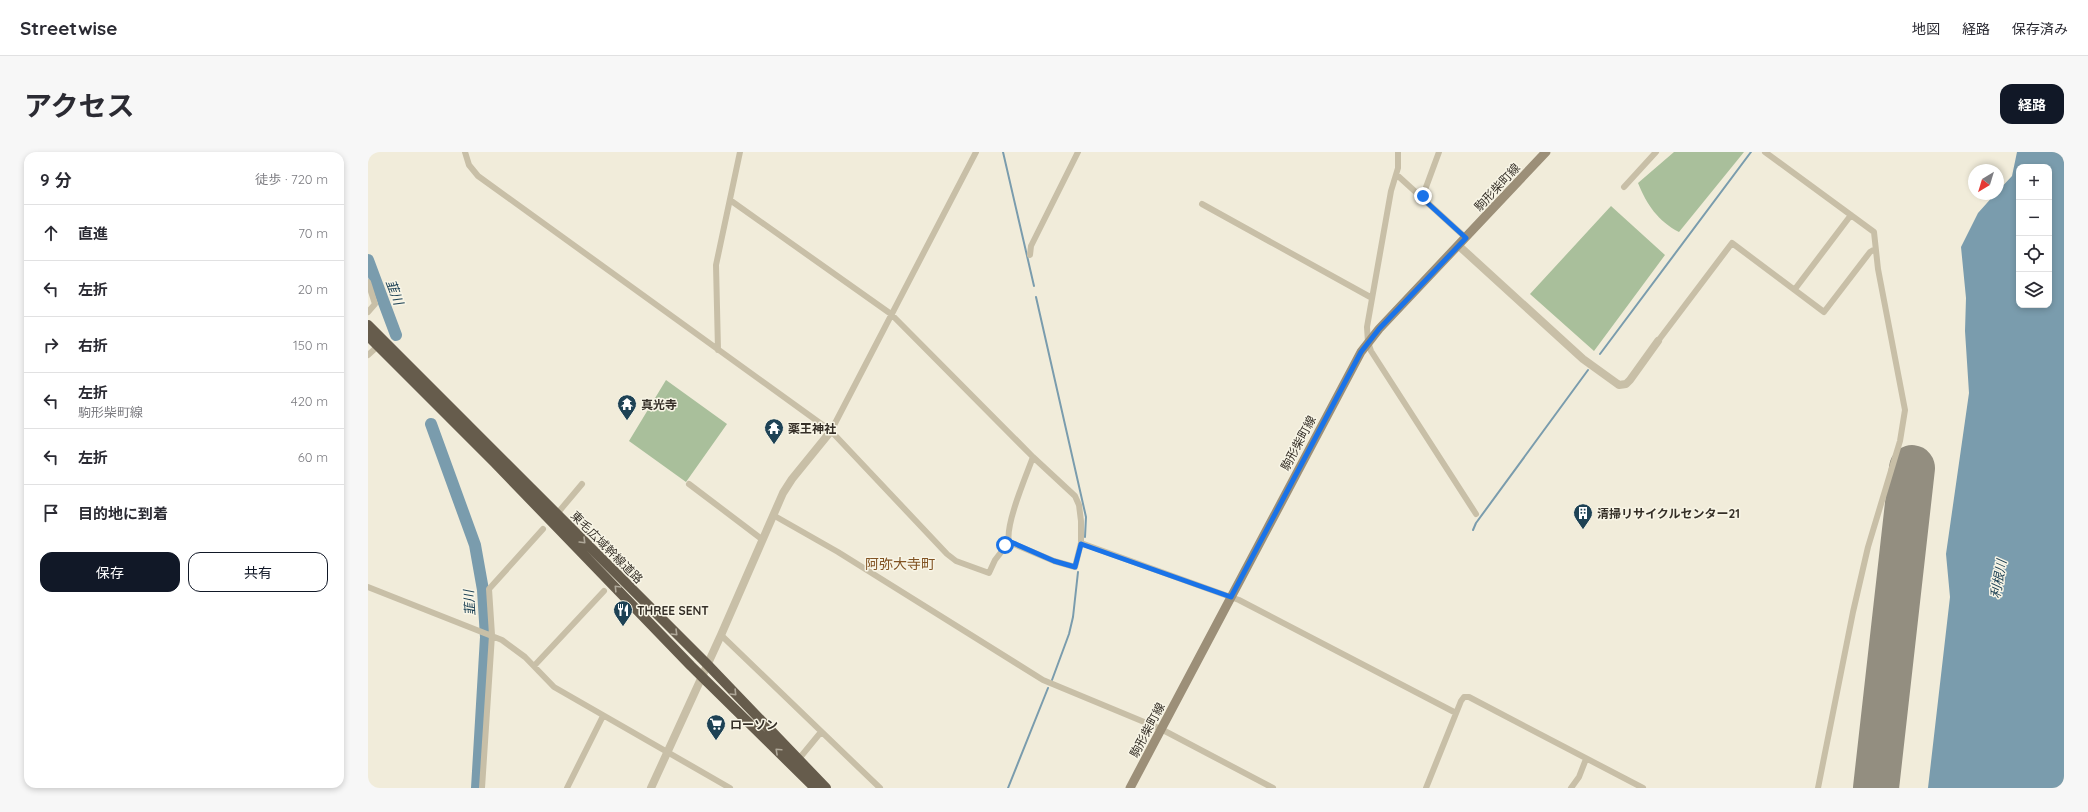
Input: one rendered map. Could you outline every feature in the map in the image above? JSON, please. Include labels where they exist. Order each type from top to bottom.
[{"type":"highway","name":"東毛広域幹線道路","points":[[368,325],[707,664],[826,788]]},
{"type":"highway","name":"東毛広域幹線道路","points":[[368,336],[510,478],[702,677],[815,788]]},
{"type":"main road","name":"駒形柴町線","points":[[1130,788],[1337,395],[1368,342],[1546,152]]},
{"type":"street","points":[[465,152],[469,165],[478,176],[831,431],[947,554],[956,561],[989,573],[995,560],[1009,542],[1008,536],[1011,521],[1033,457]]},
{"type":"street","points":[[718,350],[716,266],[740,152]]},
{"type":"street","points":[[651,788],[721,635],[773,515],[792,479],[831,431],[976,152]]},
{"type":"street","points":[[1030,255],[1031,246],[1078,152]]},
{"type":"street","points":[[1398,152],[1397,175],[1392,191],[1367,327],[1368,342],[1371,351],[1476,514]]},
{"type":"street","points":[[1422,198],[1439,152]]},
{"type":"street","points":[[1624,187],[1656,152]]},
{"type":"street","points":[[1765,152],[1874,232],[1875,249],[1904,410],[1900,441],[1868,547],[1852,612],[1818,788]]},
{"type":"street","points":[[1397,175],[1422,198],[1462,242],[1584,359],[1616,383],[1624,385],[1630,380],[1732,243],[1824,312],[1870,252],[1875,249]]},
{"type":"street","points":[[730,200],[891,314],[1033,457],[1075,496],[1079,505],[1081,521],[1081,544],[1075,567],[1054,561],[1009,542]]},
{"type":"street","points":[[1202,204],[1372,298]]},
{"type":"street","points":[[1794,289],[1851,215]]},
{"type":"street","points":[[368,282],[375,304],[368,312]]},
{"type":"street","points":[[368,355],[378,346]]},
{"type":"street","points":[[556,514],[582,484]]},
{"type":"street","points":[[689,484],[763,540]]},
{"type":"street","points":[[773,515],[838,552],[1043,680],[1161,729],[1273,788]]},
{"type":"street","points":[[482,788],[491,634],[489,593],[491,586],[543,529]]},
{"type":"street","points":[[1081,544],[1231,597],[1456,713]]},
{"type":"street","points":[[368,587],[491,634],[510,644],[534,666],[554,688],[730,788]]},
{"type":"street","points":[[534,666],[604,591]]},
{"type":"street","points":[[721,635],[880,788]]},
{"type":"street","points":[[1426,788],[1460,701],[1464,697],[1469,697],[1639,787]]},
{"type":"street","points":[[567,788],[603,716]]},
{"type":"street","points":[[798,760],[821,732]]},
{"type":"street","points":[[1571,788],[1579,777],[1586,759]]},
{"type":"green space","points":[[1674,152],[1744,152],[1679,232],[1665,223],[1654,212],[1638,183]]},
{"type":"green space","points":[[1611,206],[1665,255],[1594,351],[1530,294]]},
{"type":"green space","points":[[666,380],[727,424],[686,482],[629,441]]},
{"type":"water","name":"利根川","points":[[2017,152],[2064,152],[2064,788],[1928,788],[1950,597],[1946,554],[1969,393],[1965,331],[1966,298],[1961,247],[1978,213],[1990,200],[2004,200],[2004,185],[2012,176]]},
{"type":"waterway","points":[[1003,152],[1034,286]]},
{"type":"waterway","points":[[1600,354],[1751,152]]},
{"type":"waterway","name":"韮川","points":[[368,260],[396,335]]},
{"type":"waterway","points":[[1036,297],[1086,517],[1085,537]]},
{"type":"waterway","points":[[1473,530],[1476,523],[1588,370]]},
{"type":"waterway","name":"韮川","points":[[431,424],[475,545],[483,590],[486,637],[477,788]]},
{"type":"waterway","points":[[1052,680],[1069,634],[1073,617],[1078,572]]},
{"type":"waterway","points":[[1008,788],[1048,688]]},
{"type":"runway","points":[[1876,788],[1912,468]]},
{"type":"place","name":"真光寺","points":[[627,421]]},
{"type":"place","name":"薬王神社","points":[[774,445]]},
{"type":"place","name":"清掃リサイクルセンター21","points":[[1583,530]]},
{"type":"place","name":"THREE SENT","points":[[623,627]]},
{"type":"place","name":"ローソン","points":[[716,741]]},
{"type":"district","name":"阿弥大寺町","points":[[900,564]]},
{"type":"route","points":[[1005,545],[1011,542],[1069,567],[1075,567],[1081,544],[1088,545],[1231,597],[1361,352],[1379,329],[1466,238],[1422,198],[1423,196]]}]
